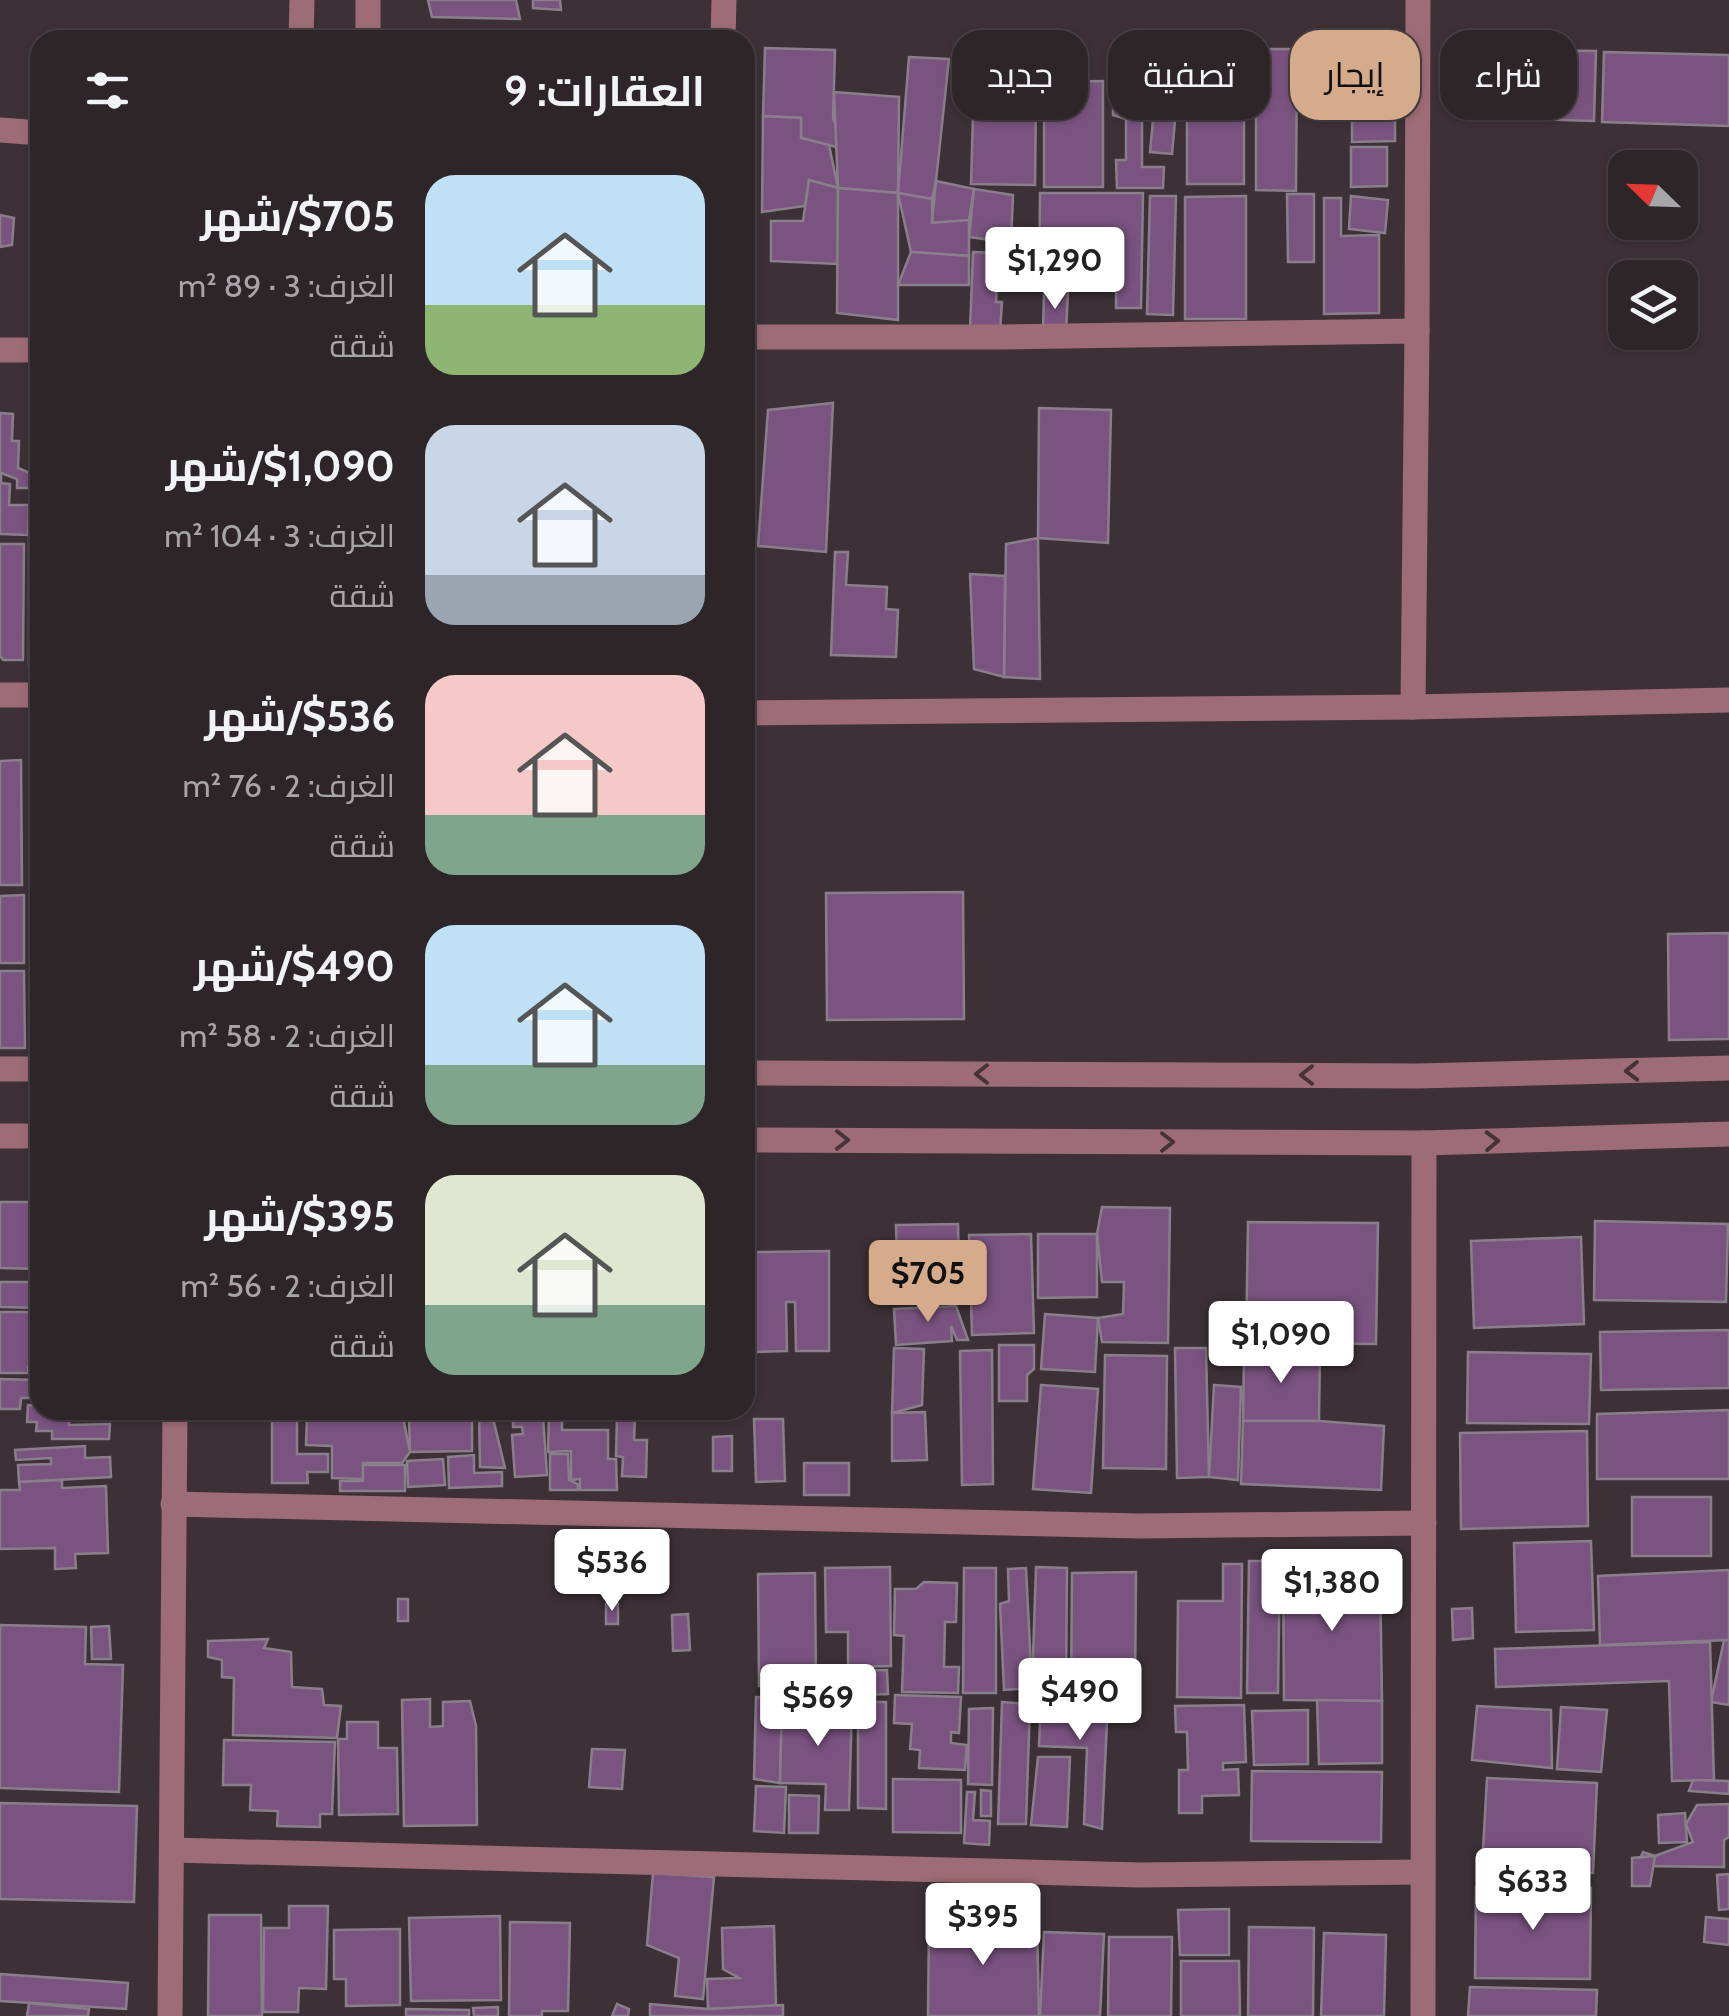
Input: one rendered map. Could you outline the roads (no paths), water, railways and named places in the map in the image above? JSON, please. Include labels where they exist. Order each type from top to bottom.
[{"type":"street","points":[[302,0],[302,30]]},
{"type":"street","points":[[368,0],[368,30]]},
{"type":"street","points":[[723,30],[724,0]]},
{"type":"street","points":[[1412,707],[1418,0]]},
{"type":"street","points":[[0,130],[30,132]]},
{"type":"street","points":[[755,338],[1418,332]]},
{"type":"street","points":[[0,350],[30,350]]},
{"type":"street","points":[[0,694],[30,695]]},
{"type":"street","points":[[755,712],[1412,707],[1729,700]]},
{"type":"street","points":[[755,1073],[1416,1076],[1729,1068]]},
{"type":"street","points":[[0,1069],[30,1069]]},
{"type":"street","points":[[755,1140],[1424,1143],[1729,1134]]},
{"type":"street","points":[[0,1136],[30,1136]]},
{"type":"street","points":[[1423,2016],[1424,1143]]},
{"type":"street","points":[[170,2016],[175,1420]]},
{"type":"street","points":[[173,1504],[1141,1526],[1424,1523]]},
{"type":"street","points":[[172,1850],[1140,1875],[1422,1872]]}]
